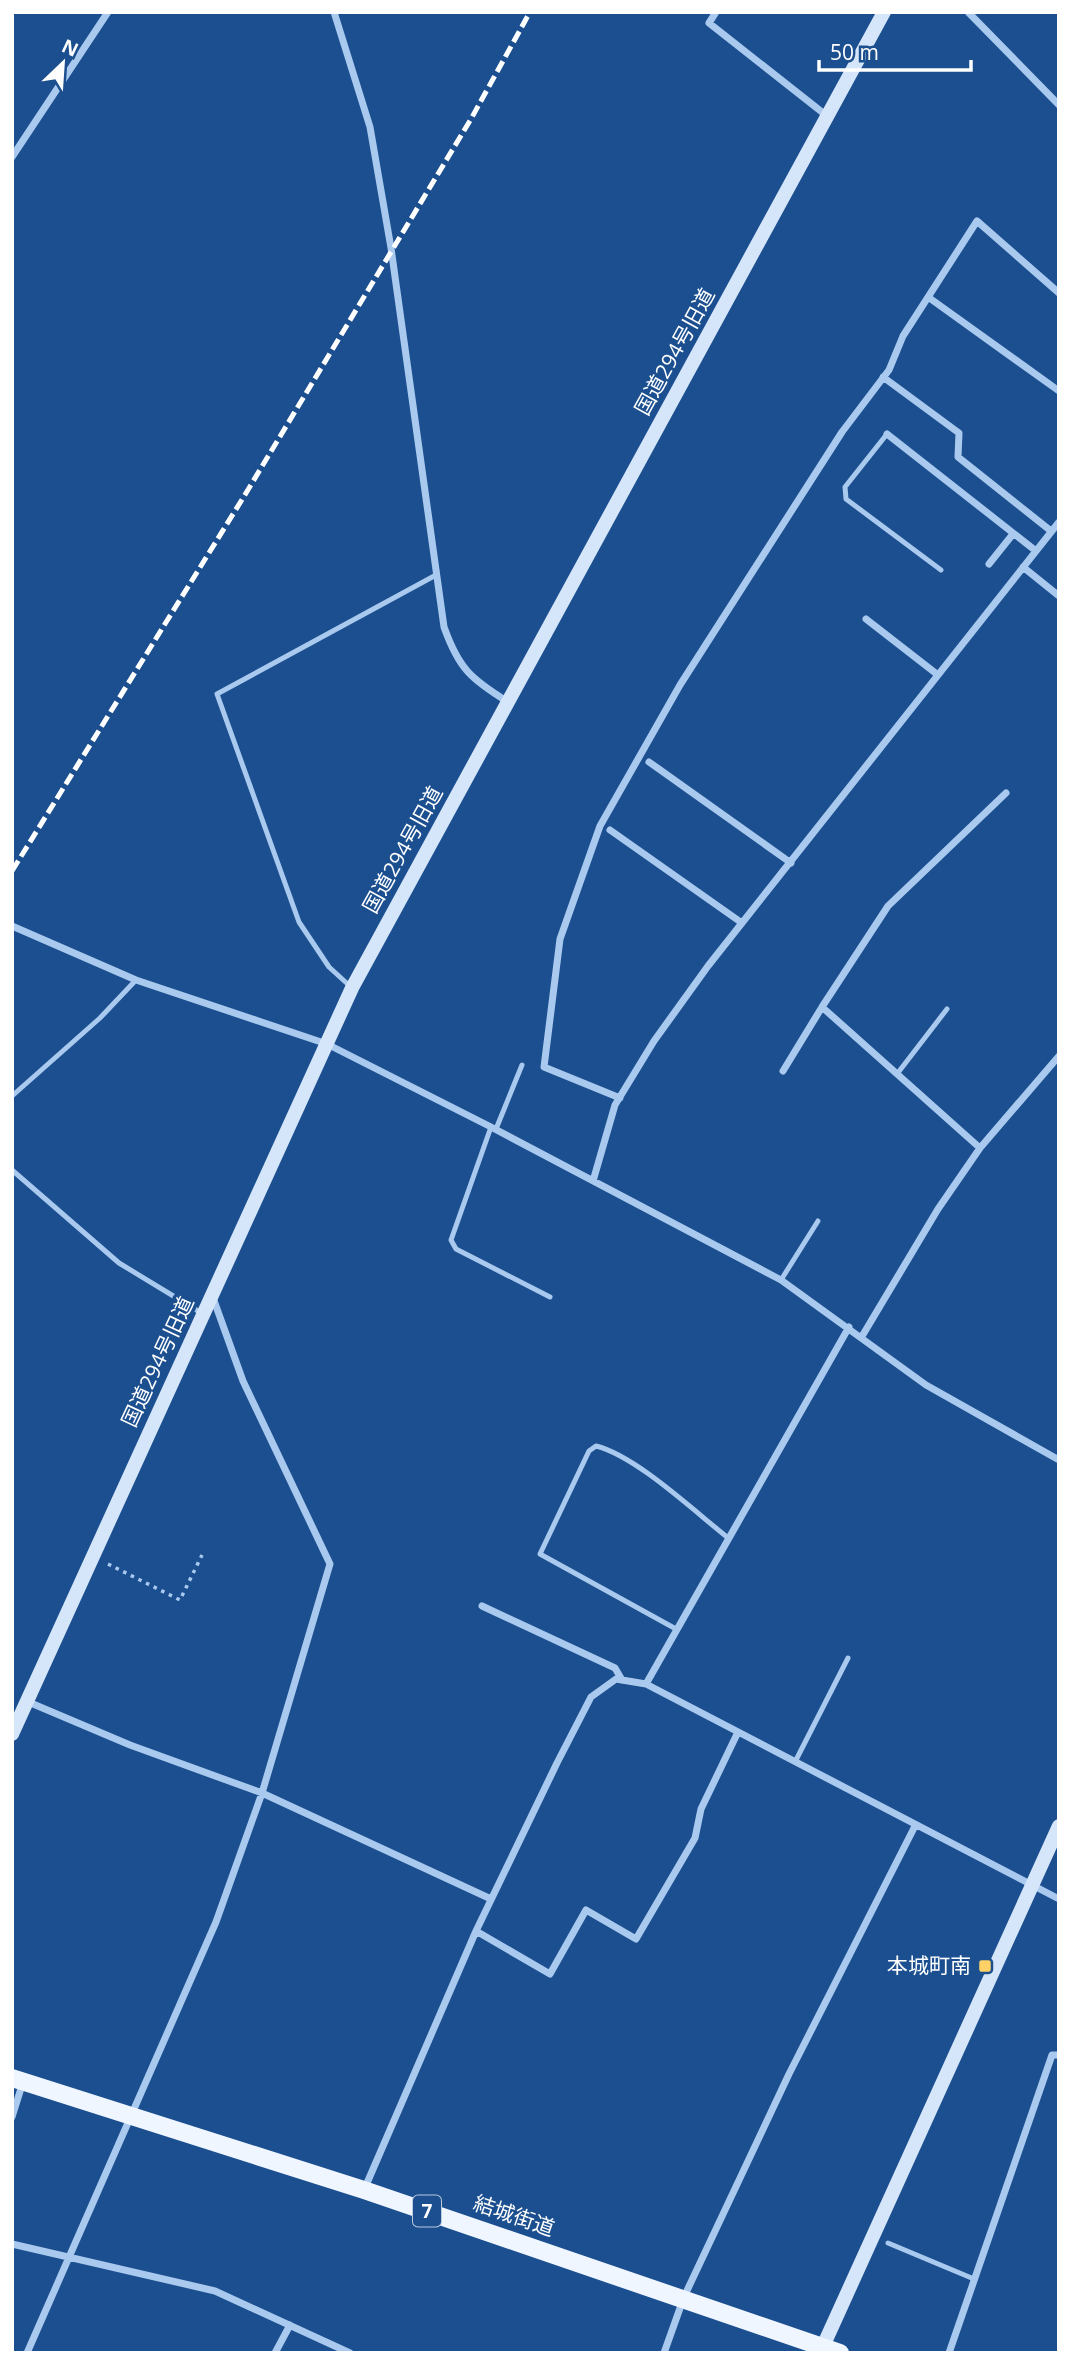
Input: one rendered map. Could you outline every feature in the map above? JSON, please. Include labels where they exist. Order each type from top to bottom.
[{"type":"main road","name":"結城街道","points":[[18,2079],[684,2297],[828,2350]]},
{"type":"street","points":[[12,157],[108,12]]},
{"type":"street","points":[[334,12],[372,140],[391,248],[444,627],[456,658],[473,680],[508,702]]},
{"type":"street","points":[[716,12],[709,23],[827,116]]},
{"type":"street","name":"国道294号旧道","points":[[12,1734],[352,988],[884,12]]},
{"type":"street","points":[[968,12],[1059,105]]},
{"type":"street","points":[[620,1098],[544,1067],[560,939],[600,826],[680,685],[842,432],[883,377],[896,356],[903,336],[977,221],[1059,293]]},
{"type":"street","points":[[928,297],[1059,391]]},
{"type":"street","points":[[883,377],[959,433],[958,457],[1051,531]]},
{"type":"street","points":[[887,434],[1036,551]]},
{"type":"street","points":[[593,1181],[620,1098],[654,1041],[742,923],[1059,522]]},
{"type":"street","points":[[989,564],[1013,534]]},
{"type":"street","points":[[1023,567],[1059,596]]},
{"type":"street","points":[[866,619],[938,674]]},
{"type":"street","points":[[649,762],[791,863]]},
{"type":"street","points":[[783,1070],[888,906],[1006,793]]},
{"type":"street","points":[[610,830],[742,923]]},
{"type":"street","points":[[12,926],[136,980],[327,1044],[494,1128],[781,1280],[926,1385],[1059,1460]]},
{"type":"street","points":[[822,1007],[980,1148]]},
{"type":"street","points":[[860,1338],[938,1209],[980,1148],[1059,1056]]},
{"type":"street","points":[[27,2353],[216,1923],[262,1793],[330,1564],[243,1381],[212,1295]]},
{"type":"street","points":[[646,1684],[727,1537],[849,1327]]},
{"type":"street","points":[[482,1606],[615,1668],[622,1680]]},
{"type":"street","points":[[363,2190],[476,1931],[591,1697],[616,1679],[646,1684],[1059,1899]]},
{"type":"street","points":[[26,1701],[130,1745],[262,1793],[491,1899]]},
{"type":"street","points":[[476,1931],[550,1973],[586,1910],[636,1939],[695,1838],[701,1809],[737,1732]]},
{"type":"street","points":[[664,2353],[684,2297],[789,2074],[915,1826]]},
{"type":"street","points":[[828,2350],[1059,1826]]},
{"type":"street","points":[[949,2353],[1052,2055],[1059,2055]]},
{"type":"street","points":[[12,2117],[18,2079]]},
{"type":"street","points":[[12,2244],[215,2291],[350,2353]]},
{"type":"street","points":[[275,2353],[290,2325]]},
{"type":"lane","points":[[887,434],[845,487],[846,499],[941,570]]},
{"type":"lane","points":[[352,988],[329,967],[299,922],[217,694],[436,575]]},
{"type":"lane","points":[[12,1096],[100,1018],[136,980]]},
{"type":"lane","points":[[897,1074],[947,1009]]},
{"type":"lane","points":[[522,1065],[494,1128],[451,1240],[456,1249],[550,1297]]},
{"type":"lane","points":[[12,1170],[119,1263],[203,1314]]},
{"type":"lane","points":[[781,1280],[818,1221]]},
{"type":"lane","points":[[676,1629],[540,1554],[589,1451],[596,1446],[605,1448],[634,1466],[727,1537]]},
{"type":"lane","points":[[795,1762],[848,1658]]},
{"type":"lane","points":[[888,2243],[974,2279]]},
{"type":"path","points":[[108,1564],[180,1600],[202,1555]]},
{"type":"railway","points":[[12,871],[243,498],[471,119],[530,12]]},
{"type":"place","name":"本城町南","points":[[985,1966]]}]
